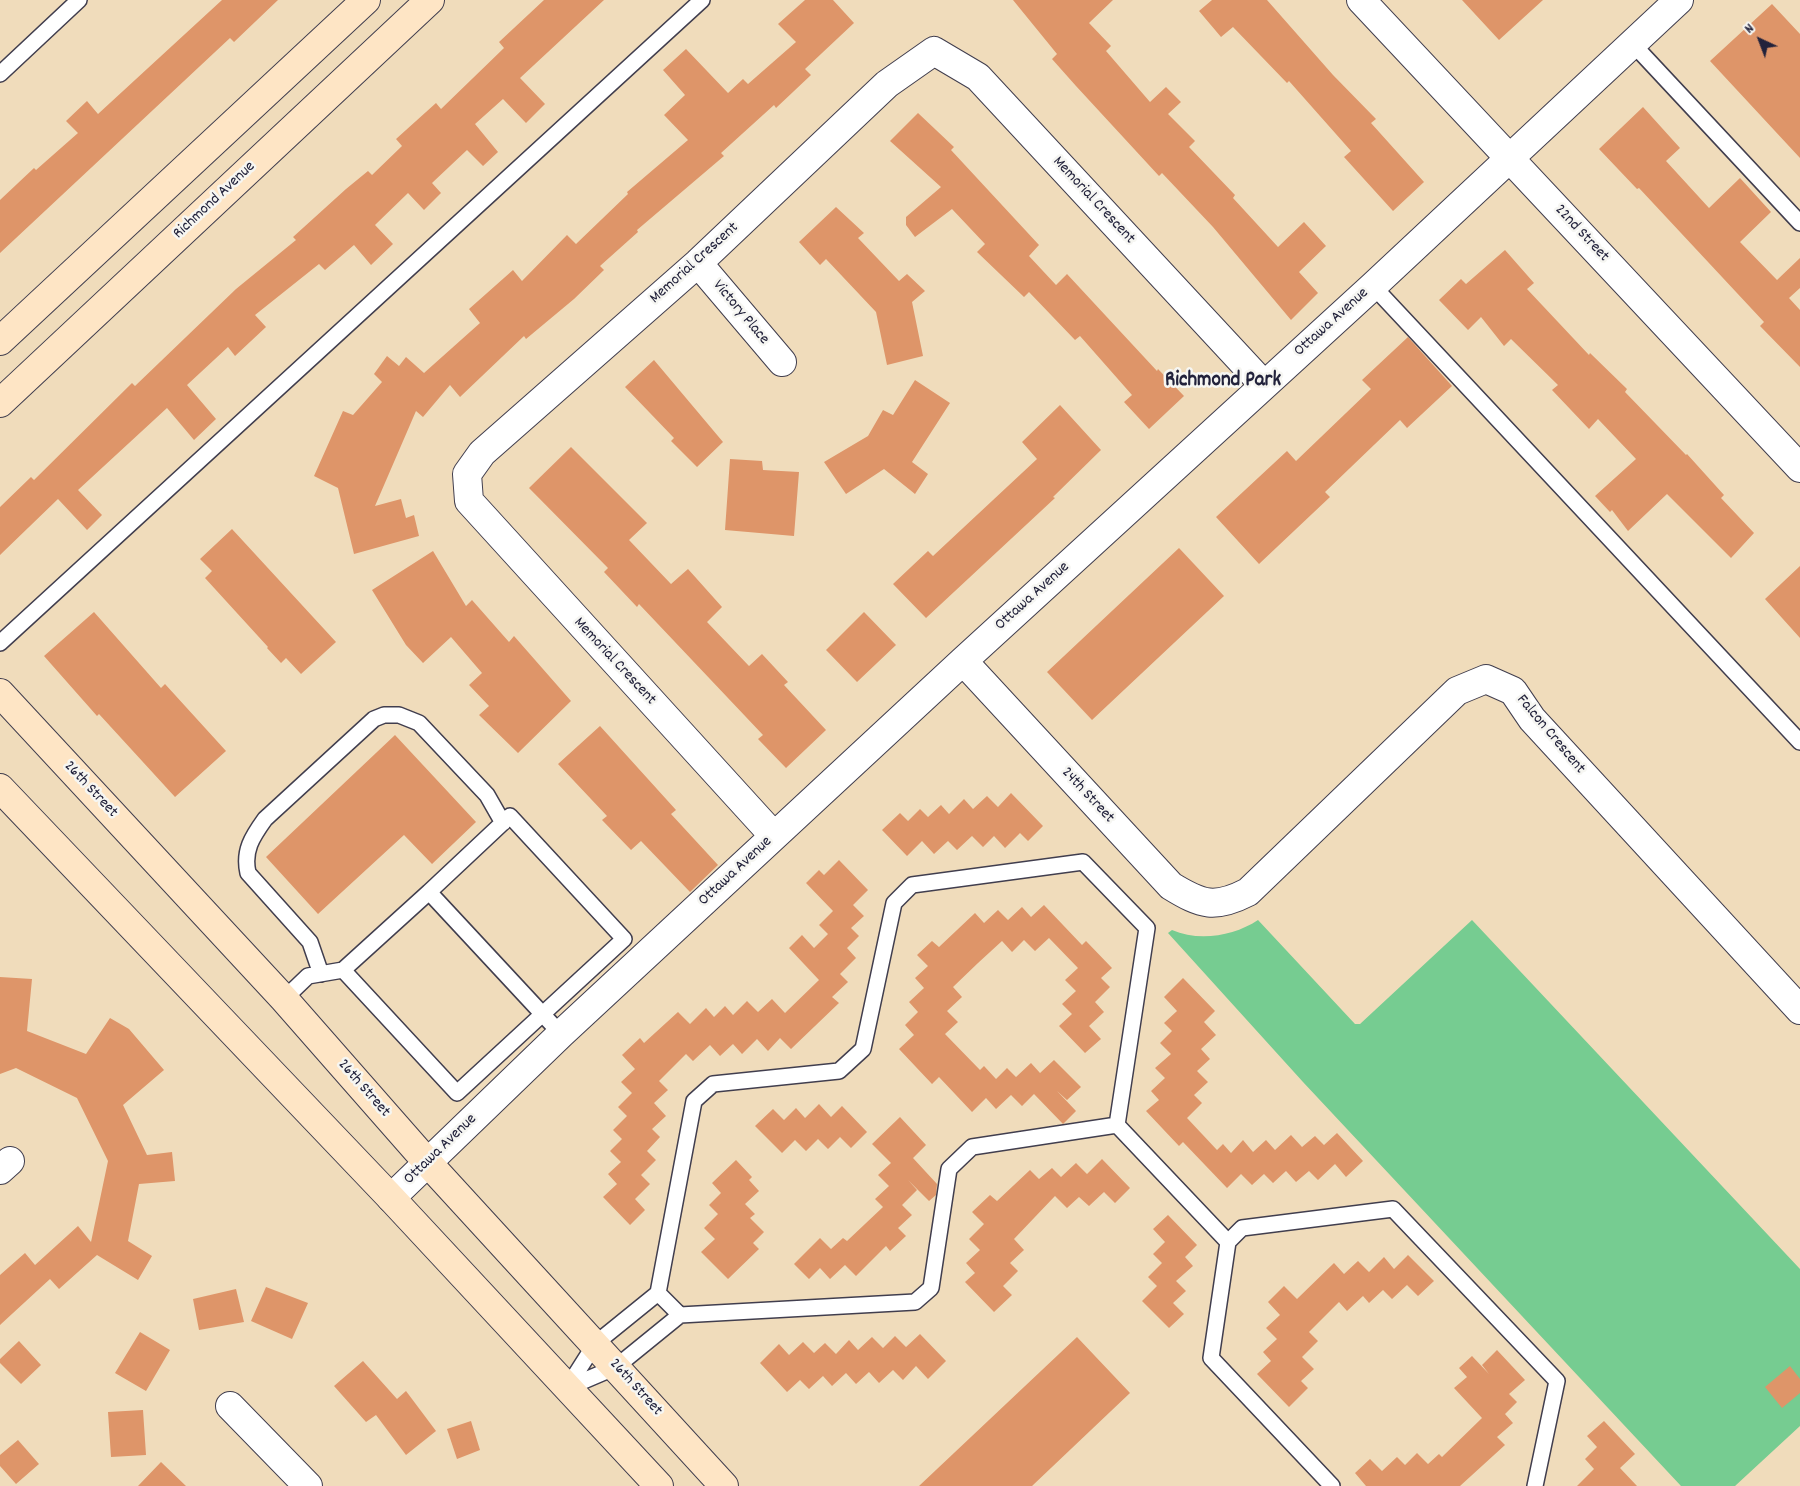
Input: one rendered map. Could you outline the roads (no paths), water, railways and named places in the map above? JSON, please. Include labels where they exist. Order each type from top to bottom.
[{"type":"street","points":[[0,342],[366,0]]},
{"type":"street","name":"Richmond Avenue","points":[[0,403],[430,0]]},
{"type":"street","name":"22nd Street","points":[[1361,0],[1800,468]]},
{"type":"street","name":"Ottawa Avenue","points":[[391,1198],[561,1034],[963,661],[1373,286],[1679,0]]},
{"type":"street","name":"Memorial Crescent","points":[[774,836],[469,501],[467,474],[482,453],[698,263],[887,84],[934,51],[978,77],[1264,385]]},
{"type":"street","name":"Victory Place","points":[[698,263],[782,362]]},
{"type":"street","name":"24th Street","points":[[963,661],[1170,886],[1192,899],[1210,903],[1228,902]]},
{"type":"street","name":"Falcon Crescent","points":[[1228,902],[1248,892],[1456,691],[1486,678],[1512,691],[1532,719],[1800,1010]]},
{"type":"street","name":"26th Street","points":[[0,693],[284,999],[428,1163],[724,1486]]},
{"type":"street","points":[[0,788],[391,1198],[659,1486]]},
{"type":"street","points":[[230,1406],[308,1486]]},
{"type":"lane","points":[[0,74],[79,0]]},
{"type":"lane","points":[[0,643],[702,0]]},
{"type":"lane","points":[[1632,43],[1800,223]]},
{"type":"lane","points":[[1373,286],[1800,742]]},
{"type":"lane","points":[[321,974],[310,942],[248,874],[245,859],[251,838],[265,819],[374,719],[384,715],[400,716],[419,723],[487,795],[503,823]]},
{"type":"lane","points":[[284,999],[308,976],[343,970],[510,816],[624,939],[457,1093],[343,970]]},
{"type":"lane","points":[[567,1388],[595,1344],[658,1293],[694,1101],[713,1084],[839,1071],[863,1049],[894,902],[912,885],[1083,862],[1147,928],[1117,1125]]},
{"type":"lane","points":[[429,892],[561,1034]]},
{"type":"lane","points":[[1117,1125],[1228,1242]]},
{"type":"lane","points":[[567,1388],[616,1367],[680,1315],[915,1302],[931,1288],[949,1169],[972,1146],[1117,1125]]},
{"type":"lane","points":[[1332,1486],[1212,1358],[1228,1242],[1242,1228],[1393,1209],[1557,1380],[1535,1486]]},
{"type":"lane","points":[[658,1293],[680,1315]]},
{"type":"district","name":"Richmond Park","points":[[1223,382]]}]
